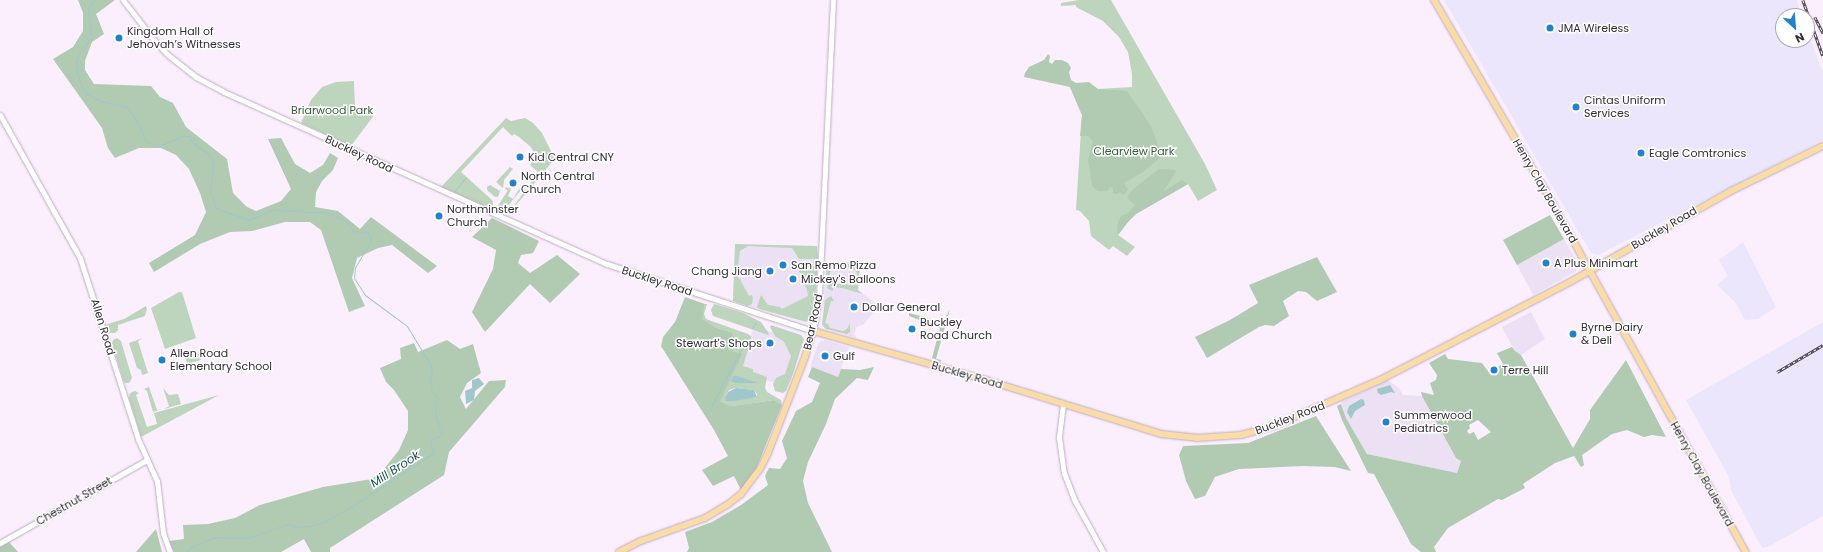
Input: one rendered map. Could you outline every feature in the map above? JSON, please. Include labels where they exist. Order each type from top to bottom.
[{"type":"main road","name":"Henry Clay Boulevard","points":[[1434,0],[1544,188],[1746,552]]},
{"type":"main road","name":"Buckley Road","points":[[813,331],[986,380],[1161,434],[1178,437],[1220,438],[1257,432],[1320,407],[1380,380],[1590,270],[1730,191],[1823,146]]},
{"type":"main road","name":"Bear Road","points":[[619,552],[641,541],[704,518],[727,505],[741,494],[760,469],[768,453],[805,357],[813,331]]},
{"type":"street","name":"Buckley Road","points":[[123,0],[154,40],[168,55],[196,77],[224,92],[607,264],[813,331]]},
{"type":"street","name":"Bear Road","points":[[813,331],[820,297],[833,0]]},
{"type":"street","name":"Allen Road","points":[[0,114],[80,258],[138,439],[157,482],[163,533],[170,552]]},
{"type":"street","points":[[1063,404],[1060,438],[1064,473],[1075,501],[1103,552]]},
{"type":"street","name":"Chestnut Street","points":[[0,543],[147,460]]},
{"type":"shaded area","points":[[1444,0],[1797,0],[1800,8],[1775,8],[1775,48],[1814,48],[1823,73],[1823,140],[1598,255],[1591,253]]},
{"type":"shaded area","points":[[1564,239],[1578,264],[1575,272],[1533,295],[1517,265]]},
{"type":"shaded area","points":[[1743,242],[1776,307],[1758,319],[1745,320],[1735,302],[1717,285],[1728,276],[1719,260]]},
{"type":"shaded area","points":[[735,244],[817,246],[816,290],[811,320],[805,322],[733,301]]},
{"type":"shaded area","points":[[827,262],[860,262],[858,290],[879,306],[864,324],[857,327],[854,334],[857,338],[826,329],[822,325]]},
{"type":"shaded area","points":[[1531,312],[1545,339],[1521,355],[1515,351],[1502,327]]},
{"type":"shaded area","points":[[1823,322],[1823,516],[1768,547],[1762,548],[1731,490],[1729,477],[1686,400]]},
{"type":"shaded area","points":[[754,326],[784,336],[795,352],[784,386],[739,371]]},
{"type":"shaded area","points":[[825,340],[849,347],[838,377],[810,367],[818,344]]},
{"type":"shaded area","points":[[733,376],[758,383],[735,383],[731,381]]},
{"type":"shaded area","points":[[479,378],[484,384],[475,391],[474,400],[466,404],[465,391],[472,388],[472,380]]},
{"type":"shaded area","points":[[1387,380],[1398,387],[1403,395],[1422,396],[1456,458],[1461,461],[1457,473],[1367,454],[1346,418],[1341,402]]},
{"type":"shaded area","points":[[1390,385],[1395,393],[1391,392],[1381,395],[1378,393],[1377,389]]},
{"type":"shaded area","points":[[736,388],[754,390],[757,397],[726,401],[725,398],[728,392]]},
{"type":"shaded area","points":[[1361,399],[1364,400],[1365,405],[1355,411],[1351,419],[1347,412],[1349,406]]},
{"type":"green space","points":[[78,0],[115,0],[96,14],[104,34],[92,42],[85,61],[85,70],[94,84],[151,86],[160,97],[173,103],[186,127],[227,159],[233,193],[247,207],[256,211],[281,201],[291,189],[268,139],[281,138],[295,164],[310,173],[323,165],[330,153],[338,158],[333,170],[322,181],[316,192],[315,207],[338,211],[360,229],[371,217],[437,266],[428,273],[392,245],[378,248],[357,258],[352,278],[365,306],[349,312],[321,230],[310,222],[285,222],[252,231],[230,232],[200,244],[154,272],[149,263],[195,235],[206,212],[200,193],[189,169],[176,155],[161,148],[139,148],[115,158],[108,148],[102,128],[53,59],[73,47],[83,31],[83,13]]},
{"type":"green space","name":"Clearview Park","points":[[1079,0],[1111,0],[1205,164],[1217,190],[1198,201],[1188,184],[1136,214],[1118,235],[1135,247],[1127,256],[1113,246],[1109,250],[1091,236],[1089,221],[1080,211],[1076,210],[1082,115],[1070,87],[1098,89],[1132,87],[1132,74],[1128,52],[1119,37],[1103,21],[1076,7],[1076,5],[1061,6],[1061,3]]},
{"type":"green space","points":[[1048,54],[1050,56],[1049,62],[1052,64],[1055,60],[1062,60],[1068,63],[1071,68],[1069,72],[1071,80],[1076,83],[1089,82],[1098,89],[1127,91],[1151,126],[1159,148],[1160,158],[1143,172],[1124,183],[1128,190],[1123,195],[1120,192],[1117,194],[1113,193],[1113,188],[1110,187],[1107,191],[1098,191],[1092,186],[1088,160],[1093,141],[1088,136],[1080,136],[1082,115],[1070,87],[1024,77],[1029,67],[1044,60]]},
{"type":"green space","name":"Briarwood Park","points":[[354,81],[355,107],[375,114],[351,146],[301,123],[311,100],[322,87],[336,82]]},
{"type":"green space","points":[[506,118],[511,121],[525,118],[533,123],[542,133],[554,157],[553,161],[507,216],[538,172],[530,165],[535,155],[531,147],[514,134],[512,136],[503,127],[461,172],[493,201],[493,207],[489,208],[441,187]]},
{"type":"green space","points":[[510,167],[513,169],[504,180],[503,188],[496,182]]},
{"type":"green space","points":[[1159,169],[1176,171],[1164,191],[1182,180],[1188,184],[1136,214],[1118,235],[1117,226],[1121,216],[1127,214],[1135,205],[1127,198],[1132,190]]},
{"type":"green space","points":[[490,185],[500,191],[498,197],[495,197],[487,190],[487,187]]},
{"type":"green space","points":[[506,187],[511,189],[508,196],[513,199],[519,189],[521,190],[502,213],[496,209],[508,190],[505,189]]},
{"type":"green space","points":[[1550,215],[1564,239],[1517,265],[1503,240]]},
{"type":"green space","points":[[492,218],[539,241],[533,253],[521,255],[518,263],[530,273],[557,255],[580,274],[550,303],[530,284],[485,332],[472,312],[493,269],[496,250],[472,237]]},
{"type":"green space","points":[[735,244],[817,246],[818,259],[799,259],[792,248],[748,246],[740,251],[737,274],[749,296],[752,295],[752,304],[748,306],[733,301]]},
{"type":"green space","points":[[1317,257],[1337,292],[1317,301],[1306,292],[1298,291],[1283,301],[1289,316],[1274,326],[1265,325],[1259,327],[1207,358],[1195,337],[1230,320],[1258,303],[1249,285]]},
{"type":"green space","points":[[827,262],[860,265],[858,290],[863,294],[842,288],[833,287],[833,291],[828,289],[826,283],[829,281],[836,282],[836,284],[857,285],[857,273],[853,268],[832,265],[829,277],[826,275]]},
{"type":"green space","points":[[796,265],[818,266],[813,316],[807,322],[759,309],[757,307],[761,295],[768,305],[780,307],[782,309],[808,296],[807,289],[801,281],[801,275]]},
{"type":"green space","points":[[179,292],[182,292],[196,338],[165,349],[151,308]]},
{"type":"green space","points":[[831,296],[834,301],[831,301],[825,323],[828,324],[830,328],[843,331],[847,329],[850,323],[850,332],[847,334],[826,329],[822,325],[825,300]]},
{"type":"green space","points":[[685,297],[705,304],[702,319],[717,328],[734,333],[728,350],[742,354],[720,401],[731,406],[774,400],[782,405],[757,467],[741,490],[734,476],[713,486],[702,470],[728,456],[714,430],[661,346],[663,337],[675,322]]},
{"type":"green space","points":[[705,304],[707,304],[704,314],[706,319],[751,336],[743,366],[753,369],[753,372],[767,377],[765,388],[767,392],[781,400],[782,405],[774,400],[731,406],[720,401],[728,350],[734,333],[717,328],[701,319]],"holes":[[[735,388],[754,390],[757,397],[727,401],[726,395],[729,390]]]},
{"type":"green space","points":[[714,304],[743,313],[761,322],[769,334],[768,335],[713,316],[711,310]]},
{"type":"green space","points":[[146,306],[147,309],[145,316],[118,325],[118,330],[115,333],[108,333],[105,325],[124,319]]},
{"type":"green space","points":[[950,309],[936,359],[941,360],[941,362],[932,358],[940,328],[909,316],[909,313],[943,322]]},
{"type":"green space","points":[[771,325],[801,335],[804,339],[793,374],[786,391],[783,393],[775,391],[773,384],[776,378],[785,374],[791,356],[784,342],[775,336],[770,327]]},
{"type":"green space","points":[[117,338],[121,341],[132,378],[129,383],[125,383],[123,379],[112,344],[113,340]]},
{"type":"green space","points":[[143,338],[138,341],[148,373],[142,375],[141,370],[137,368],[129,343]]},
{"type":"green space","points":[[447,340],[460,349],[473,344],[481,373],[467,383],[460,397],[466,409],[489,381],[506,380],[505,387],[449,452],[444,475],[330,548],[330,552],[311,552],[304,539],[281,552],[174,552],[169,541],[184,539],[183,525],[208,524],[235,518],[260,505],[323,487],[372,479],[384,469],[399,450],[408,430],[408,411],[394,390],[386,382],[380,368],[401,359],[400,348],[414,343],[418,352]]},
{"type":"green space","points":[[1512,347],[1521,355],[1573,448],[1590,419],[1590,410],[1626,360],[1666,437],[1652,435],[1644,437],[1627,430],[1612,434],[1582,455],[1584,465],[1581,467],[1574,456],[1555,463],[1523,484],[1525,488],[1502,500],[1498,499],[1448,528],[1434,547],[1436,552],[1421,552],[1411,544],[1374,474],[1368,473],[1342,420],[1337,406],[1341,404],[1346,418],[1367,454],[1457,473],[1461,461],[1456,458],[1422,396],[1421,392],[1434,395],[1430,383],[1436,380],[1437,375],[1429,363],[1445,354],[1448,359],[1482,363],[1490,374],[1495,368],[1503,364],[1497,353]],"holes":[[[1478,420],[1491,432],[1478,440],[1474,432],[1469,434],[1467,431],[1470,428],[1469,425]]]},
{"type":"green space","points":[[199,353],[201,360],[187,364],[185,357]]},
{"type":"green space","points":[[812,367],[838,377],[841,369],[860,370],[874,367],[868,380],[857,378],[835,399],[826,424],[808,462],[803,481],[808,503],[832,552],[687,552],[689,548],[685,532],[712,522],[741,505],[768,485],[765,476],[769,468],[780,469],[787,458],[782,441],[796,411],[812,402],[820,383],[808,377]]},
{"type":"green space","points":[[149,387],[157,410],[162,409],[153,412],[147,391],[144,389]]},
{"type":"green space","points":[[163,388],[169,395],[178,394],[181,404],[164,409],[169,406]]},
{"type":"green space","points":[[135,391],[139,393],[136,395],[147,427],[157,424],[154,413],[219,395],[141,437],[129,398],[130,393]]},
{"type":"green space","points":[[1316,416],[1351,471],[1335,467],[1303,466],[1239,469],[1215,477],[1205,496],[1195,499],[1186,481],[1179,455],[1183,446],[1248,443]]},
{"type":"green space","points":[[156,529],[162,552],[136,552]]},
{"type":"green space","points":[[9,542],[18,552],[0,552],[0,547]]},
{"type":"waterway","name":"Mill Brook","points":[[95,0],[88,8],[91,39],[81,50],[77,59],[76,70],[82,87],[87,94],[101,101],[126,107],[135,118],[148,143],[161,145],[182,136],[189,136],[193,143],[210,155],[213,162],[210,190],[216,208],[249,220],[275,209],[289,211],[299,210],[305,212],[326,212],[347,221],[353,231],[368,233],[371,240],[355,268],[354,278],[365,295],[407,326],[431,366],[432,375],[429,379],[432,392],[438,398],[435,403],[436,417],[442,433],[441,435],[432,439],[430,443],[433,451],[432,454],[351,507],[324,522],[309,526],[295,527],[290,524],[285,525],[247,538],[216,537],[192,546],[186,552]]},
{"type":"waterway","points":[[454,192],[466,177]]},
{"type":"waterway","points":[[752,328],[756,322]]},
{"type":"waterway","points":[[709,411],[747,338]]},
{"type":"railway","points":[[1803,0],[1823,56]]},
{"type":"railway","points":[[1815,17],[1823,33]]},
{"type":"railway","points":[[1777,372],[1823,345]]},
{"type":"place","name":"JMA Wireless","points":[[1550,28]]},
{"type":"place","name":"Kingdom Hall of Jehovah’s Witnesses","points":[[119,38]]},
{"type":"place","name":"Cintas Uniform Services","points":[[1576,107]]},
{"type":"place","name":"Eagle Comtronics","points":[[1641,153]]},
{"type":"place","name":"Kid Central CNY","points":[[520,157]]},
{"type":"place","name":"North Central Church","points":[[513,183]]},
{"type":"place","name":"Northminster Church","points":[[439,216]]},
{"type":"place","name":"A Plus Minimart","points":[[1546,263]]},
{"type":"place","name":"San Remo Pizza","points":[[783,265]]},
{"type":"place","name":"Chang Jiang","points":[[770,271]]},
{"type":"place","name":"Mickey's Balloons","points":[[793,279]]},
{"type":"place","name":"Dollar General","points":[[854,307]]},
{"type":"place","name":"Buckley Road Church","points":[[912,329]]},
{"type":"place","name":"Byrne Dairy & Deli","points":[[1573,334]]},
{"type":"place","name":"Stewart's Shops","points":[[770,343]]},
{"type":"place","name":"Gulf","points":[[825,356]]},
{"type":"place","name":"Allen Road Elementary School","points":[[162,360]]},
{"type":"place","name":"Terre Hill","points":[[1494,370]]},
{"type":"place","name":"Summerwood Pediatrics","points":[[1386,422]]}]
